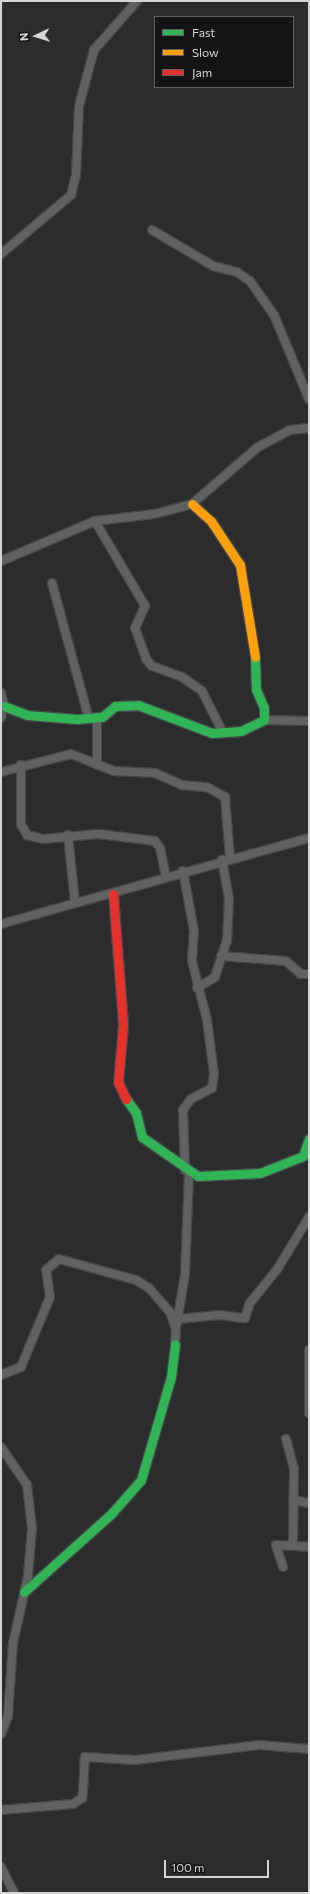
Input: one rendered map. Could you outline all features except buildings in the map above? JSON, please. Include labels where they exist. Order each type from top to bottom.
[{"type":"street","points":[[1,254],[71,195],[76,175],[79,106],[94,50],[137,1]]},
{"type":"street","points":[[152,230],[213,266],[237,272],[250,281],[274,315],[309,400]]},
{"type":"street","points":[[1,561],[95,521],[155,514],[192,504],[258,447],[290,430],[309,428]]},
{"type":"street","points":[[192,504],[215,526],[240,565],[254,638],[256,689],[264,708],[264,720]]},
{"type":"street","points":[[95,521],[145,606],[135,628],[146,659],[152,666],[182,677],[202,691],[223,733]]},
{"type":"street","points":[[52,583],[93,719],[97,765]]},
{"type":"street","points":[[1,693],[4,706],[1,718]]},
{"type":"street","points":[[4,706],[27,715],[93,719],[115,706],[132,704],[184,725],[223,733],[241,730],[264,720],[309,721]]},
{"type":"street","points":[[1,772],[21,765],[71,754],[114,771],[155,773],[182,785],[197,784],[222,792],[228,810],[226,859],[228,924],[215,977],[197,988]]},
{"type":"street","points":[[21,765],[23,831],[42,840],[68,835],[113,834],[155,841],[160,848],[166,877]]},
{"type":"street","points":[[68,835],[75,904]]},
{"type":"street","points":[[1,924],[113,894],[183,871],[309,838]]},
{"type":"street","points":[[24,1592],[111,1514],[141,1480],[171,1377],[176,1344],[176,1329],[186,1274],[187,1172],[183,1110],[191,1099],[207,1092],[214,1083],[207,1020],[197,988],[192,961],[194,931],[183,871]]},
{"type":"street","points":[[113,894],[123,1025],[119,1089],[136,1113],[142,1137],[187,1172],[198,1176],[256,1173],[306,1156],[309,1139]]},
{"type":"street","points":[[221,956],[286,961],[301,974],[309,974]]},
{"type":"street","points":[[178,1319],[219,1315],[245,1318],[250,1303],[278,1268],[309,1217]]},
{"type":"street","points":[[1,1375],[21,1367],[50,1297],[46,1270],[59,1259],[136,1280],[149,1288],[170,1312],[176,1329]]},
{"type":"street","points":[[309,1350],[309,1413]]},
{"type":"street","points":[[286,1439],[294,1469],[292,1500],[293,1545]]},
{"type":"street","points":[[1,1447],[28,1492],[32,1528],[24,1592],[13,1643],[8,1716],[1,1734]]},
{"type":"street","points":[[292,1500],[309,1502]]},
{"type":"street","points":[[283,1567],[276,1545],[309,1547]]},
{"type":"street","points":[[1,1810],[73,1804],[82,1798],[85,1757],[160,1758],[259,1745],[309,1749]]},
{"type":"street","points":[[1,1867],[14,1893]]},
{"type":"traffic: fast","points":[[4,706],[27,715],[77,719],[102,717],[115,706],[138,705],[212,733],[241,731],[264,720],[264,708],[256,689],[255,657]]},
{"type":"traffic: fast","points":[[126,1099],[136,1113],[142,1137],[198,1176],[260,1173],[303,1156],[309,1139]]},
{"type":"traffic: fast","points":[[24,1592],[111,1514],[141,1480],[171,1377],[175,1344]]},
{"type":"traffic: slow","points":[[192,504],[211,521],[240,565],[255,657]]},
{"type":"traffic: jam","points":[[113,894],[123,1025],[118,1082],[126,1099]]}]
